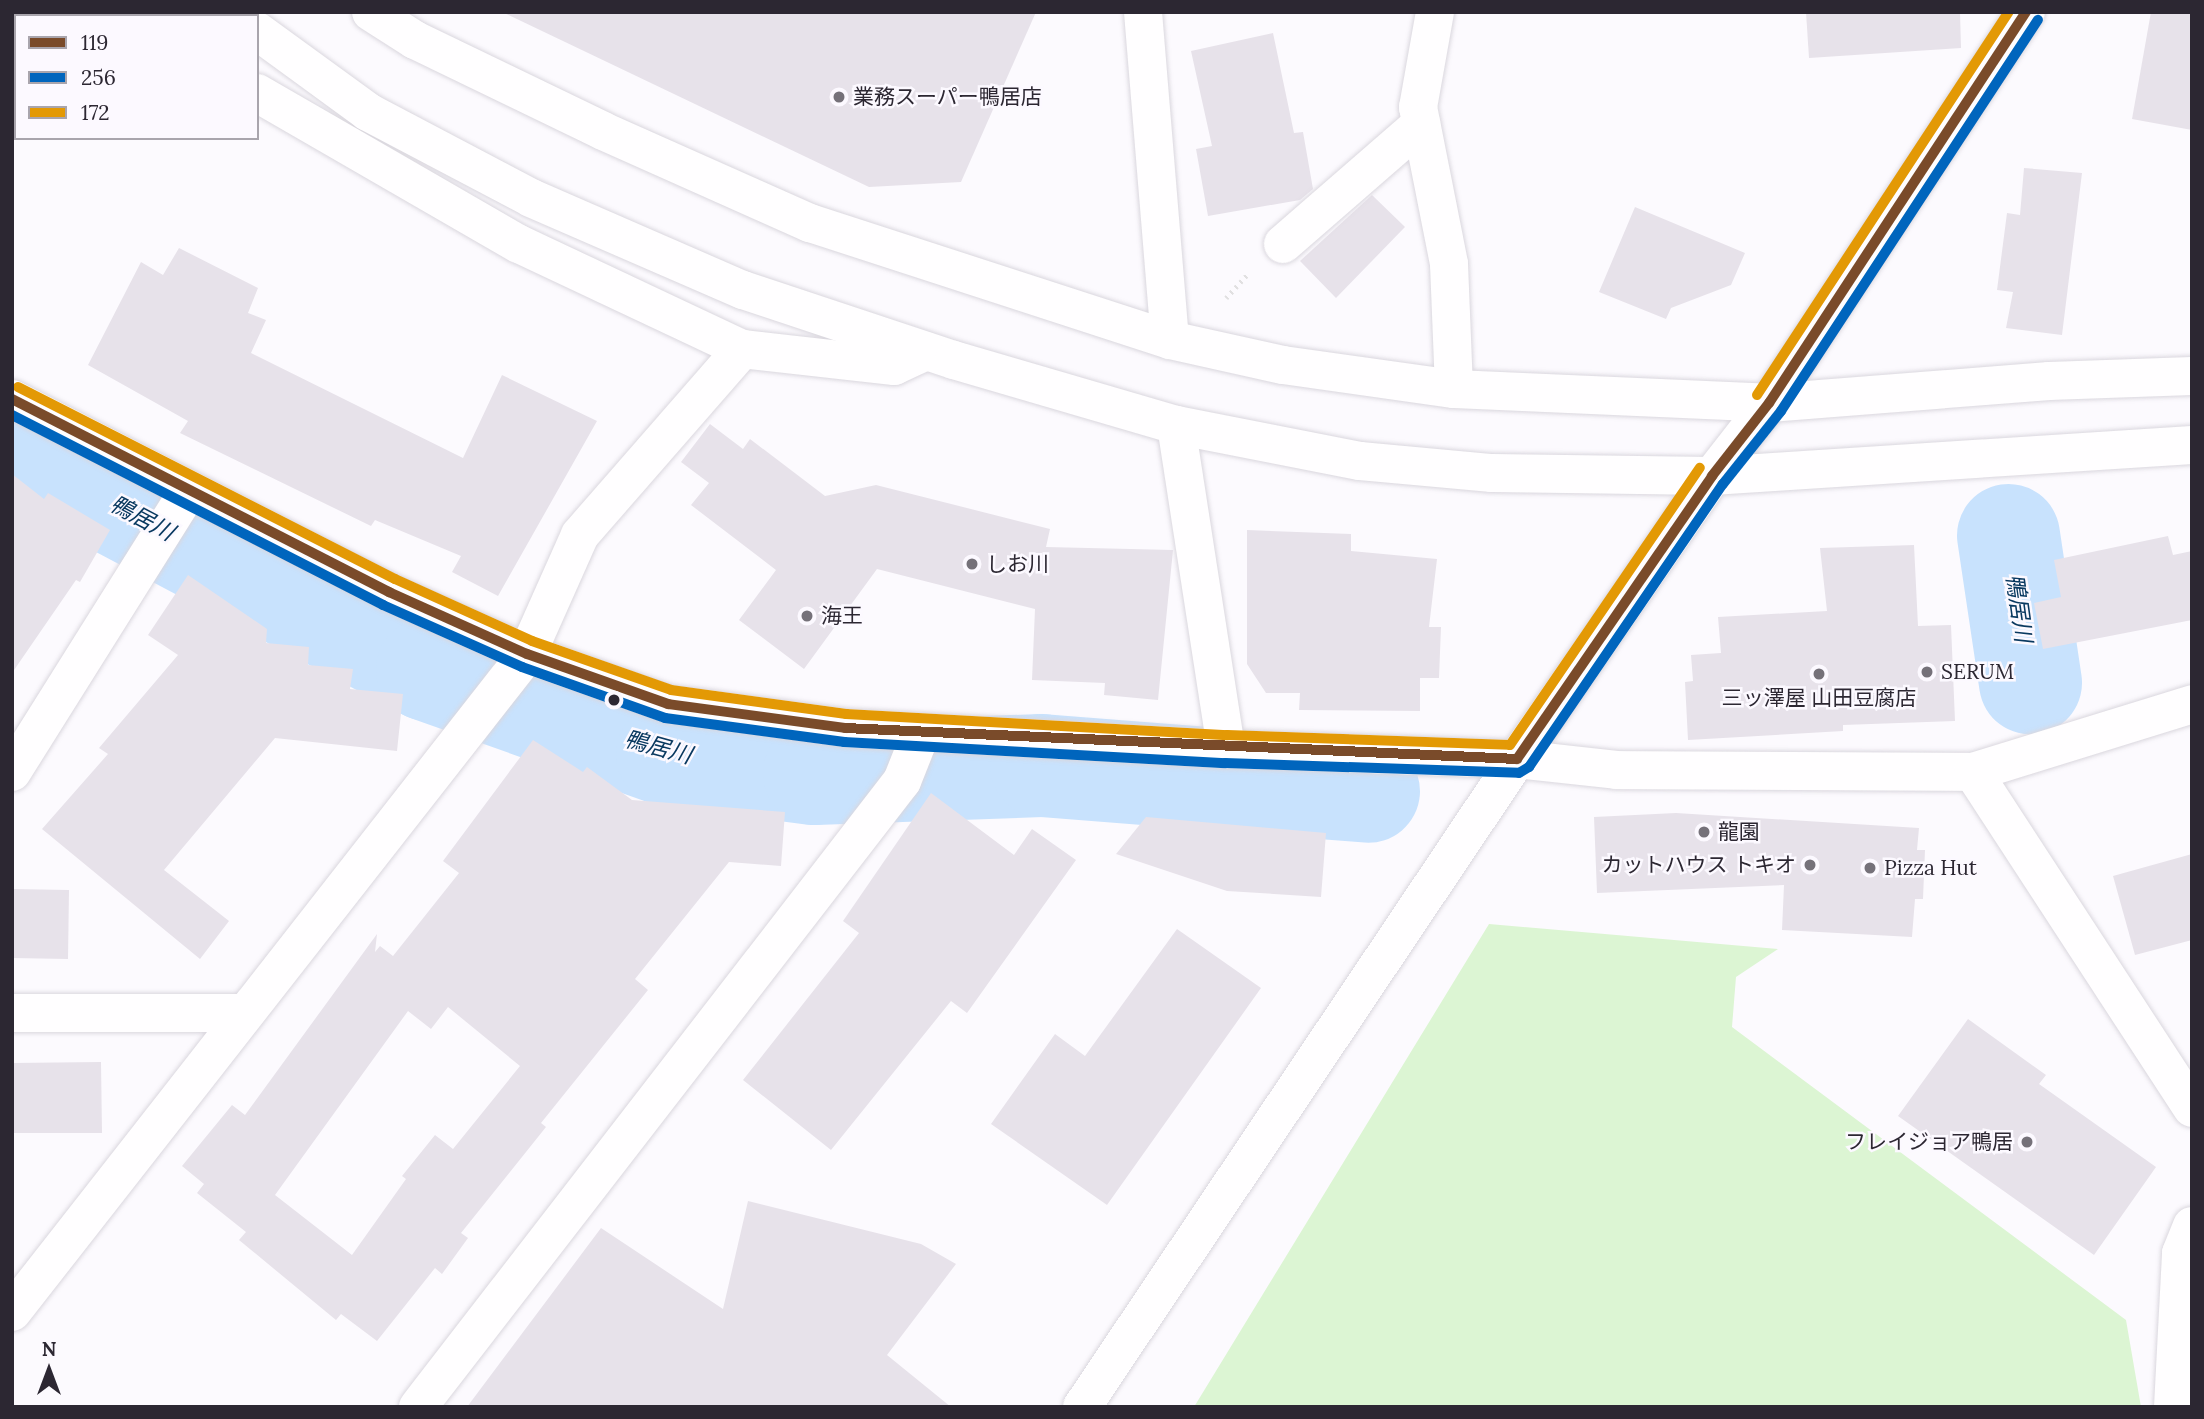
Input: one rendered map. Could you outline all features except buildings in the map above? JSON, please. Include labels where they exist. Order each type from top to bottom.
[{"type":"street","points":[[372,12],[415,40],[590,125],[810,223],[1170,340],[1283,365],[1454,389],[1769,403],[2049,382],[2192,376]]},
{"type":"street","points":[[1143,12],[1170,340]]},
{"type":"street","points":[[1435,12],[1418,107],[1450,264],[1454,389]]},
{"type":"street","points":[[1082,1407],[1517,759],[1712,476],[1769,403],[2026,12]]},
{"type":"street","points":[[259,32],[368,112],[531,198],[743,290],[926,351],[1176,425],[1360,461],[1465,471],[1712,476],[2192,445]]},
{"type":"street","points":[[259,94],[519,244],[742,349],[894,366],[926,351]]},
{"type":"street","points":[[1283,244],[1421,124]]},
{"type":"street","points":[[12,1312],[527,654],[580,535],[742,349]]},
{"type":"street","points":[[12,399],[389,592],[527,654],[668,704],[845,729],[1226,749],[1517,759],[1616,770],[1973,772],[2192,704]]},
{"type":"street","points":[[1176,425],[1226,749]]},
{"type":"street","points":[[12,772],[188,491]]},
{"type":"street","points":[[418,1407],[902,781],[921,733]]},
{"type":"street","points":[[1973,772],[2192,1108]]},
{"type":"street","points":[[12,1013],[244,1013]]},
{"type":"street","points":[[2173,1407],[2181,1253],[2192,1226]]},
{"type":"green space","points":[[1489,924],[1778,949],[1736,977],[1732,1027],[2126,1320],[2141,1407],[1194,1407]]},
{"type":"waterway","name":"鴨居川","points":[[12,449],[427,669],[667,754],[814,773],[1041,765],[1368,791]]},
{"type":"waterway","name":"鴨居川","points":[[2008,535],[2030,682]]},
{"type":"transit line","name":"172","points":[[1757,395],[2009,12]]},
{"type":"transit line","name":"119","points":[[1517,759],[1712,476],[1769,403],[2026,12]]},
{"type":"transit line","name":"256","points":[[12,415],[383,605],[522,667],[665,718],[844,742],[1225,763],[1519,773],[1529,767],[1723,484],[1781,411],[2038,20]]},
{"type":"transit line","name":"172","points":[[18,387],[395,579],[532,641],[671,690],[846,714],[1227,735],[1510,745],[1700,468]]},
{"type":"transit line","name":"119","points":[[12,399],[389,592],[527,654],[668,704],[845,728],[1517,759]]},
{"type":"place","name":"業務スーパー鴨居店","points":[[839,97]]},
{"type":"place","name":"しお川","points":[[972,564]]},
{"type":"place","name":"海王","points":[[807,616]]},
{"type":"place","name":"SERUM","points":[[1927,672]]},
{"type":"place","name":"三ッ澤屋 山田豆腐店","points":[[1819,674]]},
{"type":"place","name":"龍園","points":[[1704,832]]},
{"type":"place","name":"カットハウス トキオ","points":[[1810,865]]},
{"type":"place","name":"Pizza Hut","points":[[1870,868]]},
{"type":"place","name":"フレイジョア鴨居","points":[[2027,1142]]}]
